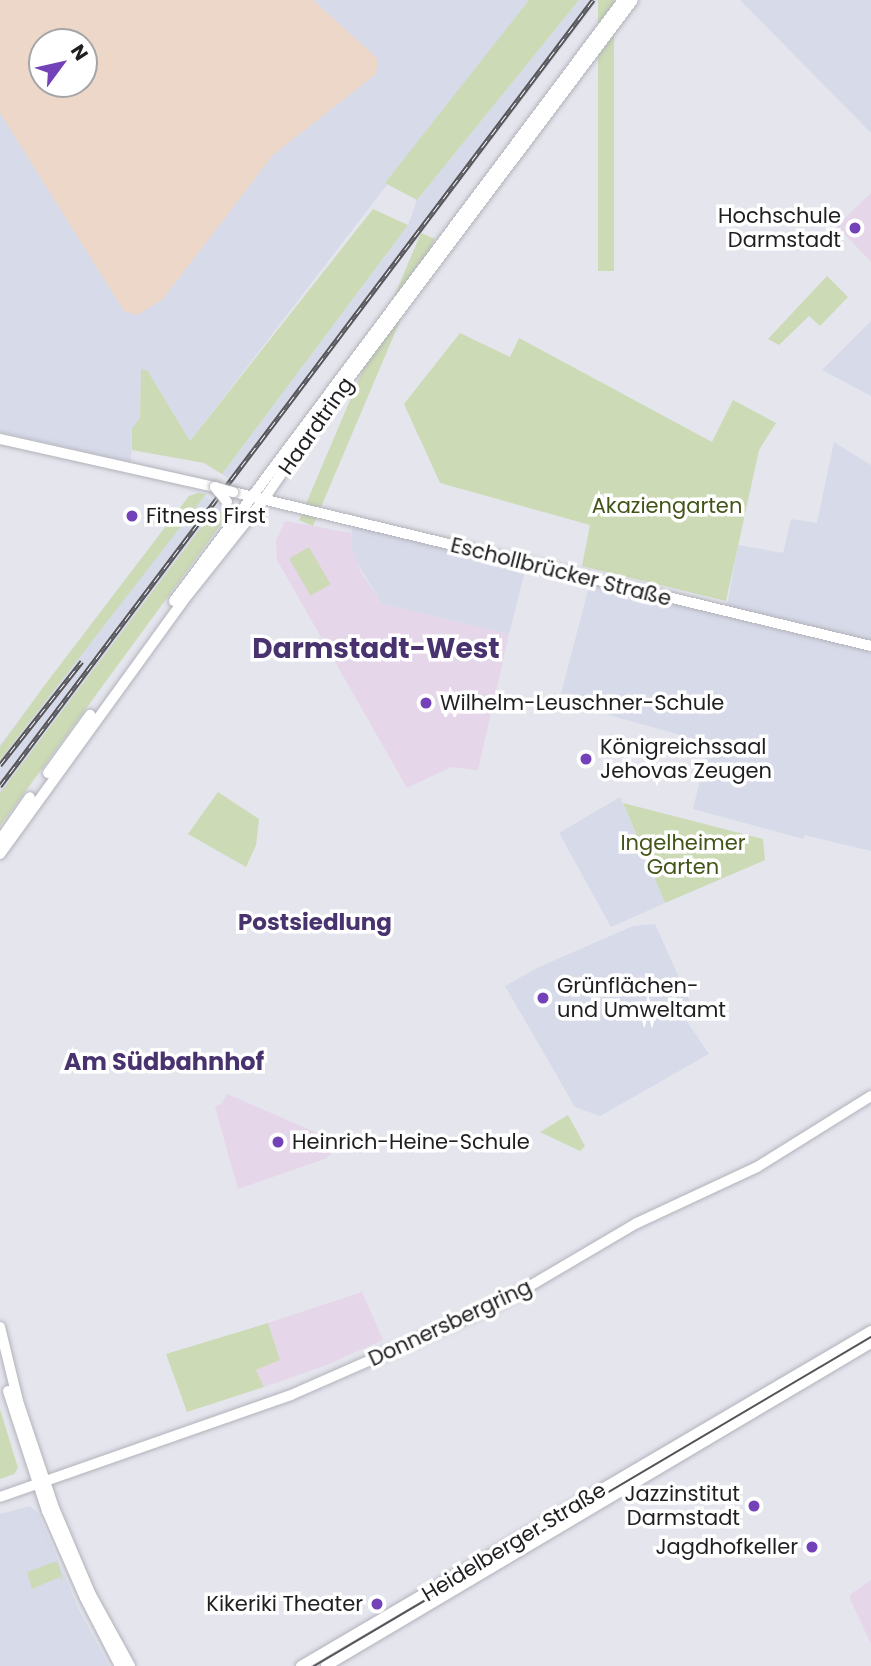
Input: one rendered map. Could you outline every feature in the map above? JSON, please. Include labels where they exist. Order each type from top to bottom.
[{"type":"main road","name":"Haardtring","points":[[0,840],[251,496],[623,0]]},
{"type":"main road","name":"Haardtring","points":[[0,853],[175,611],[264,499],[317,421],[633,0]]},
{"type":"main road","points":[[0,432],[14,438],[213,487],[232,495],[231,523]]},
{"type":"main road","points":[[0,439],[14,438]]},
{"type":"main road","name":"Eschollbrücker Straße","points":[[232,495],[264,499],[871,646]]},
{"type":"main road","name":"Donnersbergring","points":[[0,1497],[291,1395],[501,1303],[628,1228],[757,1167],[871,1096]]},
{"type":"main road","points":[[0,1327],[40,1482],[91,1595],[130,1666]]},
{"type":"main road","name":"Heidelberger Straße","points":[[301,1666],[871,1331]]},
{"type":"main road","name":"Heidelberger Straße","points":[[326,1666],[871,1343]]},
{"type":"main road","points":[[0,1358],[40,1482],[80,1589],[120,1666]]},
{"type":"shaded area","points":[[0,0],[529,0],[190,441],[147,370],[141,369],[140,418],[132,428],[131,462],[0,432]]},
{"type":"shaded area","points":[[0,0],[313,0],[378,59],[376,74],[273,155],[162,300],[137,315],[124,311],[0,113]]},
{"type":"shaded area","points":[[579,0],[598,0],[233,482],[222,474],[408,225],[417,200]]},
{"type":"shaded area","points":[[871,0],[871,133],[741,1]]},
{"type":"shaded area","name":"Hochschule Darmstadt","points":[[871,193],[871,262],[837,226]]},
{"type":"shaded area","points":[[871,321],[871,396],[822,370]]},
{"type":"shaded area","points":[[834,442],[871,465],[871,851],[804,835],[804,839],[693,809],[709,743],[559,701],[591,579],[726,612],[738,545],[783,553],[791,519],[817,523]]},
{"type":"shaded area","points":[[199,493],[220,505],[222,517],[0,817],[0,745],[189,496]]},
{"type":"shaded area","name":"Wilhelm-Leuschner-Schule","points":[[285,521],[351,533],[351,545],[360,571],[382,604],[509,634],[478,770],[451,767],[407,788],[277,560],[276,541]]},
{"type":"shaded area","points":[[352,525],[527,563],[509,634],[382,604],[356,561],[351,545]]},
{"type":"shaded area","points":[[620,797],[665,903],[611,927],[559,833]]},
{"type":"shaded area","points":[[655,924],[690,1002],[679,1010],[709,1054],[600,1116],[575,1107],[505,986],[537,968],[633,926]]},
{"type":"shaded area","name":"Heinrich-Heine-Schule","points":[[227,1094],[329,1138],[333,1151],[327,1158],[238,1189],[215,1107],[221,1104]]},
{"type":"shaded area","points":[[362,1292],[383,1340],[324,1366],[264,1387],[256,1370],[279,1360],[268,1323]]},
{"type":"shaded area","points":[[30,1506],[38,1513],[78,1608],[109,1666],[0,1666],[0,1514]]},
{"type":"shaded area","points":[[871,1580],[871,1644],[850,1599],[851,1594]]},
{"type":"green space","points":[[529,0],[579,0],[417,200],[385,183]]},
{"type":"green space","points":[[598,0],[614,0],[614,271],[598,271]]},
{"type":"green space","points":[[373,209],[408,225],[222,474],[204,463],[132,450],[132,428],[140,418],[141,369],[147,370],[190,441]]},
{"type":"green space","points":[[421,233],[435,239],[313,526],[299,520]]},
{"type":"green space","points":[[827,276],[848,297],[820,326],[809,316],[779,345],[768,339]]},
{"type":"green space","name":"Akaziengarten","points":[[460,333],[510,357],[519,338],[712,442],[733,400],[776,423],[759,450],[726,601],[582,566],[590,525],[440,483],[404,404]]},
{"type":"green space","points":[[206,494],[0,760],[0,747],[44,686],[189,496]]},
{"type":"green space","points":[[215,509],[224,514],[224,520],[0,826],[0,793]]},
{"type":"green space","points":[[309,547],[330,584],[311,596],[289,558]]},
{"type":"green space","points":[[218,792],[259,819],[256,845],[246,867],[188,834]]},
{"type":"green space","name":"Ingelheimer Garten","points":[[623,803],[763,839],[765,860],[665,903]]},
{"type":"green space","points":[[568,1115],[585,1146],[580,1151],[540,1132]]},
{"type":"green space","points":[[268,1323],[280,1360],[256,1370],[264,1387],[187,1412],[166,1354]]},
{"type":"green space","points":[[0,1409],[18,1468],[14,1474],[0,1479]]},
{"type":"green space","points":[[58,1563],[63,1581],[60,1577],[32,1589],[27,1572]]},
{"type":"tram line","points":[[314,1666],[871,1337]]},
{"type":"railway","points":[[0,786],[593,0]]},
{"type":"railway","points":[[0,765],[82,661]]},
{"type":"place","name":"Hochschule Darmstadt","points":[[855,228]]},
{"type":"place","name":"Fitness First","points":[[132,516]]},
{"type":"place","name":"Wilhelm-Leuschner-Schule","points":[[426,703]]},
{"type":"place","name":"Königreichssaal Jehovas Zeugen","points":[[586,759]]},
{"type":"place","name":"Grünflächen- und Umweltamt","points":[[543,998]]},
{"type":"place","name":"Heinrich-Heine-Schule","points":[[278,1142]]},
{"type":"place","name":"Jazzinstitut Darmstadt","points":[[754,1506]]},
{"type":"place","name":"Jagdhofkeller","points":[[812,1547]]},
{"type":"place","name":"Kikeriki Theater","points":[[377,1604]]},
{"type":"district","name":"Darmstadt-West","points":[[376,649]]},
{"type":"district","name":"Postsiedlung","points":[[315,922]]},
{"type":"district","name":"Am Südbahnhof","points":[[164,1062]]}]
